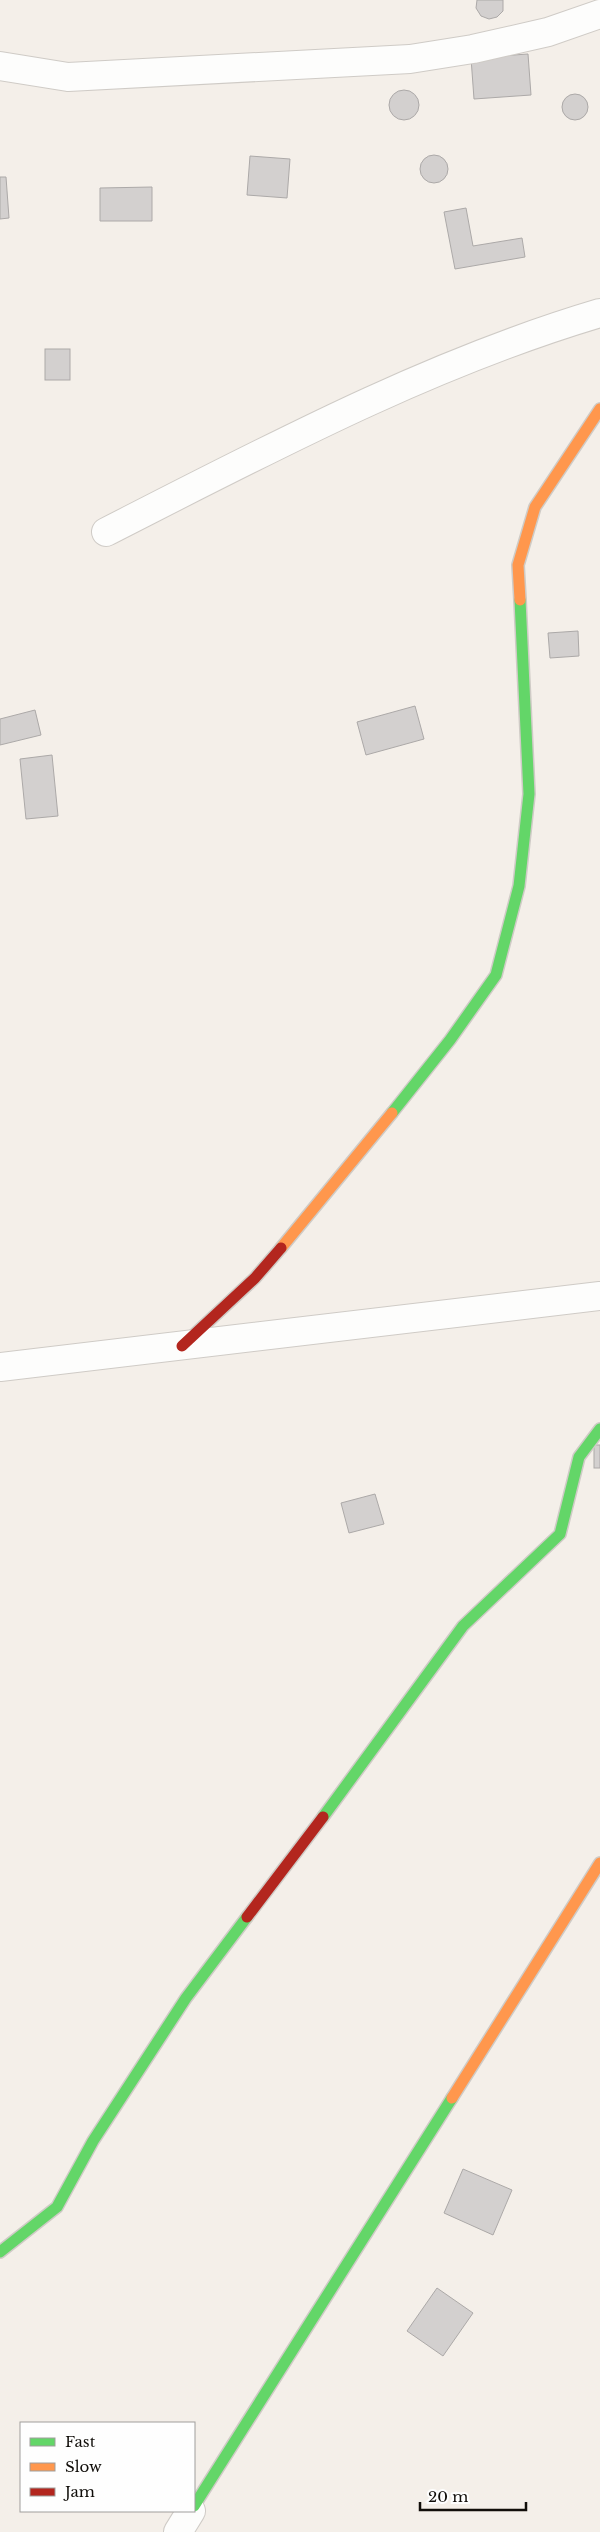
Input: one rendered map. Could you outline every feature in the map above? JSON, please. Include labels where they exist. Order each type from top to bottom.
[{"type":"street","points":[[0,66],[68,78],[410,59],[483,47],[548,32],[600,14]]},
{"type":"street","points":[[106,532],[312,428],[540,330],[600,313]]},
{"type":"street","points":[[182,1346],[255,1278],[322,1200],[450,1040],[496,975],[519,886],[529,794],[518,565],[535,507],[600,409]]},
{"type":"street","points":[[0,1367],[600,1296]]},
{"type":"street","points":[[0,2252],[57,2207],[93,2141],[186,1998],[385,1735],[463,1626],[560,1534],[579,1457],[600,1429]]},
{"type":"street","points":[[195,2504],[600,1862]]},
{"type":"street","points":[[178,2532],[190,2512]]},
{"type":"building","points":[[477,0],[503,0],[503,11],[497,17],[489,19],[481,16],[476,8]]},
{"type":"building","points":[[528,54],[531,95],[474,99],[471,58]]},
{"type":"building","points":[[404,90],[410,91],[418,99],[418,111],[410,119],[404,120],[398,119],[390,111],[389,105],[390,99],[398,91]]},
{"type":"building","points":[[575,94],[584,98],[588,107],[584,116],[575,120],[566,116],[562,107],[566,98]]},
{"type":"building","points":[[434,155],[444,159],[448,169],[444,179],[434,183],[424,179],[420,169],[424,159]]},
{"type":"building","points":[[250,156],[290,159],[287,198],[247,195]]},
{"type":"building","points":[[0,177],[6,177],[9,218],[0,219]]},
{"type":"building","points":[[152,187],[152,221],[100,221],[100,188]]},
{"type":"building","points":[[466,208],[473,246],[522,238],[525,257],[455,269],[444,212]]},
{"type":"building","points":[[45,349],[70,349],[70,380],[45,380]]},
{"type":"building","points":[[578,631],[579,656],[550,658],[548,633]]},
{"type":"building","points":[[415,706],[424,739],[366,755],[357,722]]},
{"type":"building","points":[[35,710],[41,735],[0,745],[0,719]]},
{"type":"building","points":[[52,755],[58,816],[26,819],[20,759]]},
{"type":"building","points":[[594,1445],[600,1445],[600,1468],[594,1468]]},
{"type":"building","points":[[375,1494],[384,1524],[349,1533],[341,1503]]},
{"type":"building","points":[[463,2169],[512,2190],[493,2235],[444,2213]]},
{"type":"building","points":[[437,2288],[473,2313],[443,2356],[407,2331]]},
{"type":"traffic: fast","points":[[392,1113],[450,1040],[496,975],[519,886],[529,794],[520,600]]},
{"type":"traffic: fast","points":[[323,1817],[463,1626],[560,1534],[579,1457],[600,1429]]},
{"type":"traffic: fast","points":[[0,2252],[57,2207],[93,2141],[186,1998],[247,1917]]},
{"type":"traffic: fast","points":[[195,2504],[452,2098]]},
{"type":"traffic: slow","points":[[520,600],[518,565],[535,507],[600,409]]},
{"type":"traffic: slow","points":[[281,1248],[392,1113]]},
{"type":"traffic: slow","points":[[452,2098],[600,1863]]},
{"type":"traffic: jam","points":[[182,1346],[255,1278],[281,1248]]},
{"type":"traffic: jam","points":[[247,1917],[323,1817]]}]
